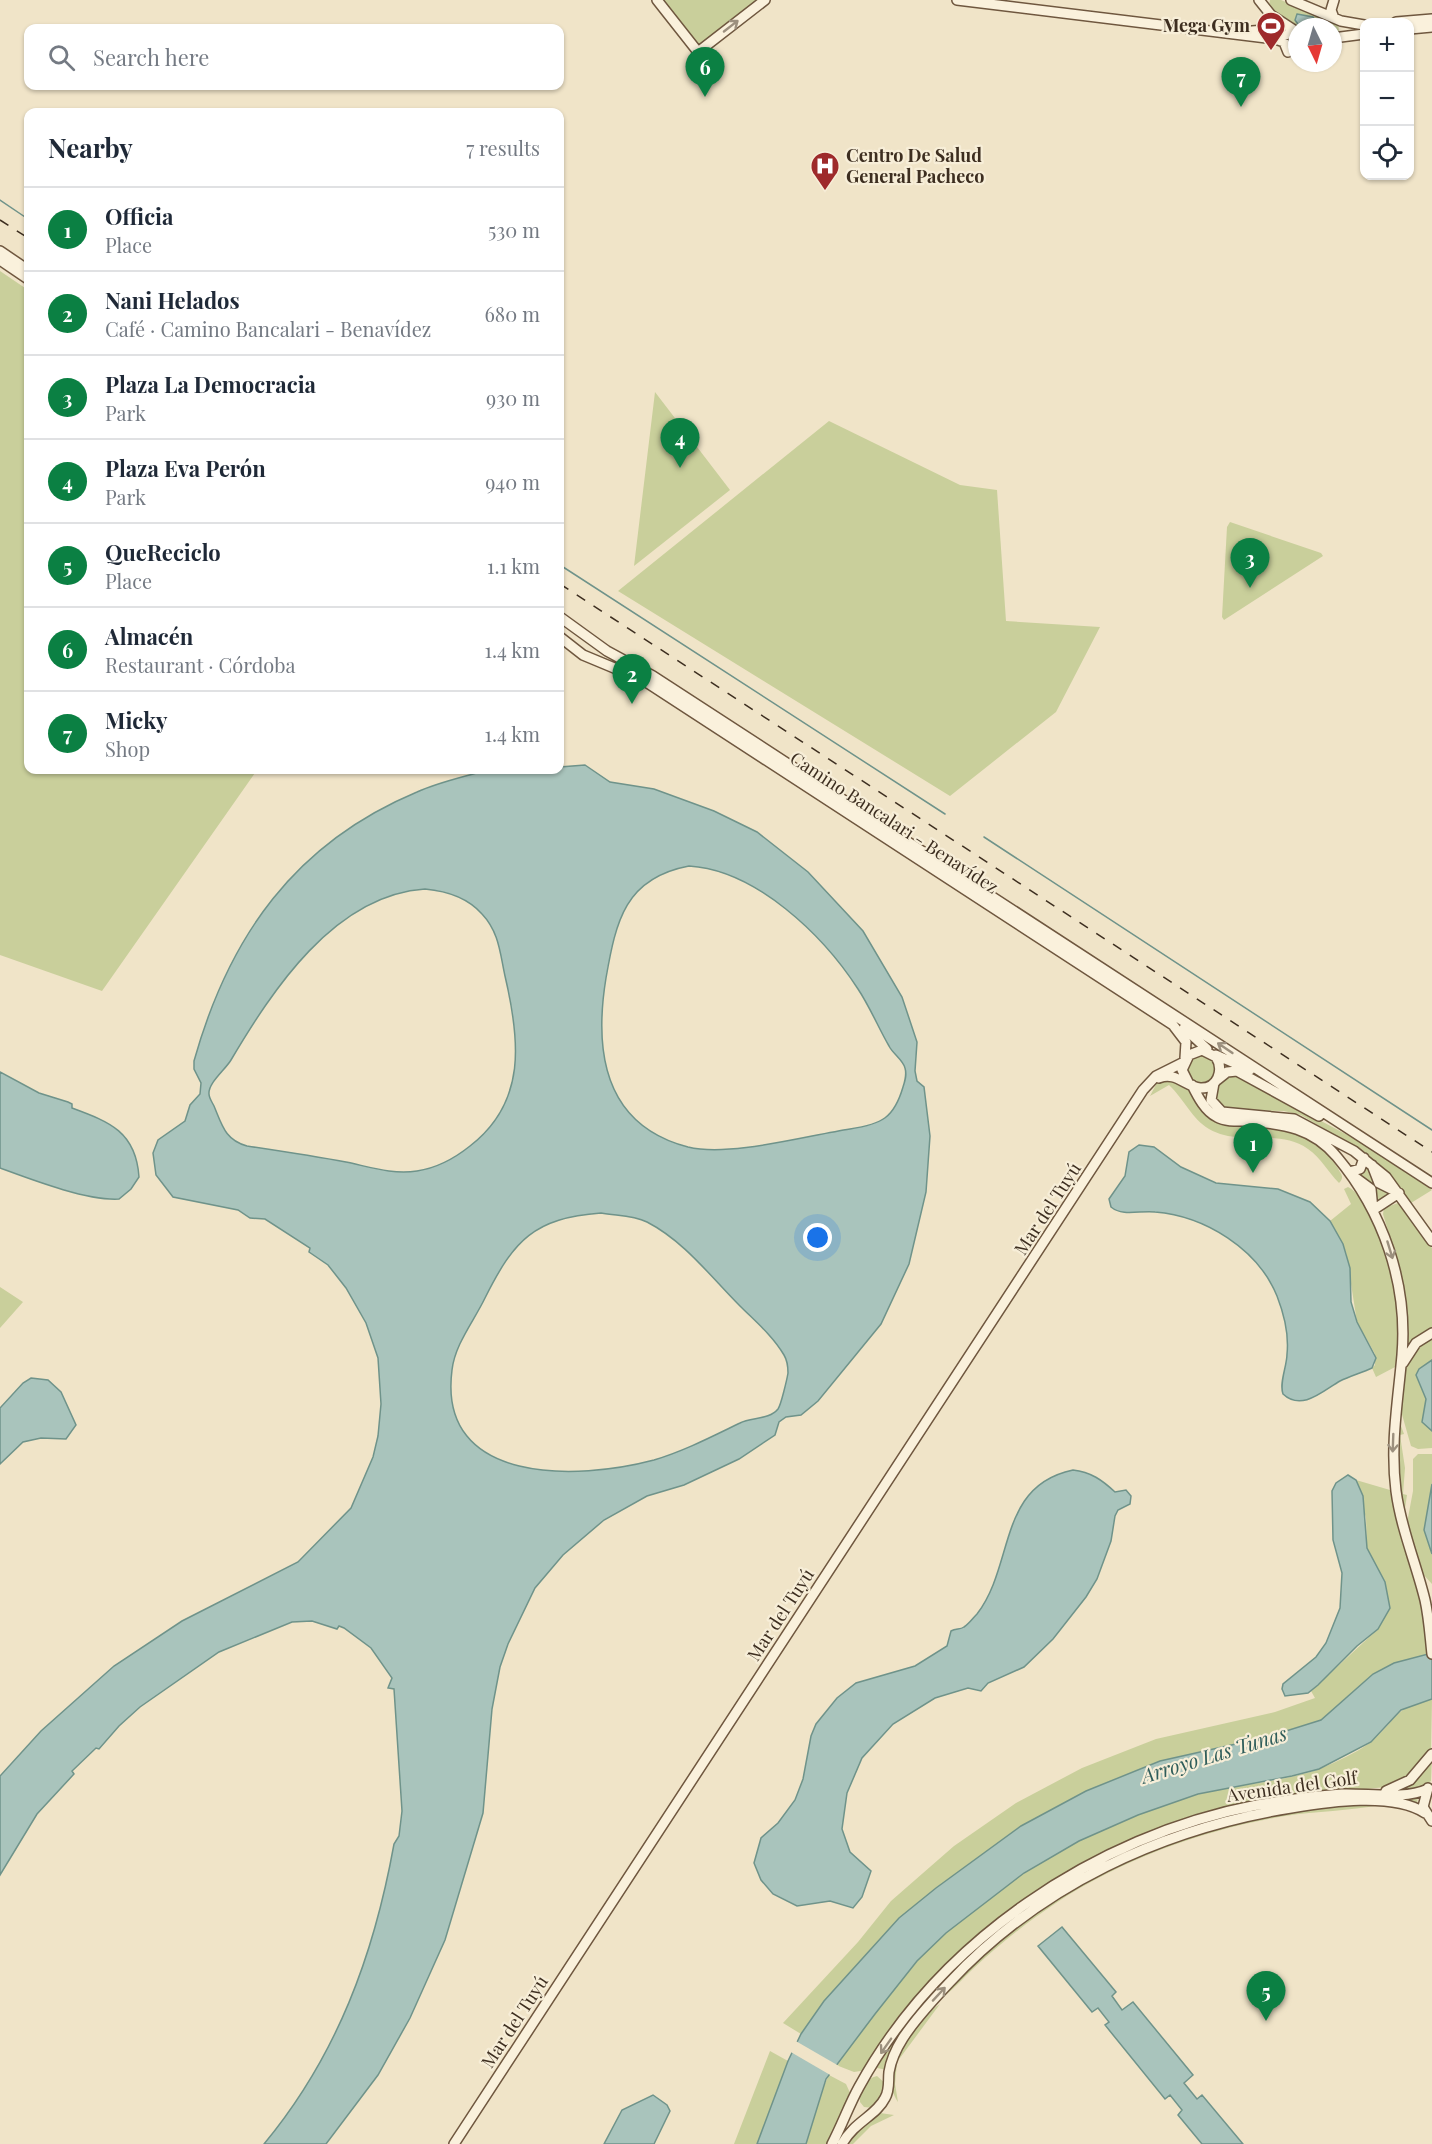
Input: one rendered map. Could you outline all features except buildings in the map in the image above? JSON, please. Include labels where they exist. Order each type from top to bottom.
[{"type":"street","points":[[657,0],[698,51],[765,0]]},
{"type":"street","points":[[957,0],[1275,39],[1284,42],[1288,51]]},
{"type":"street","points":[[1000,0],[1260,32],[1268,28],[1265,6]]},
{"type":"street","points":[[1290,0],[1335,18]]},
{"type":"street","points":[[1315,10],[1333,2],[1337,18]]},
{"type":"street","points":[[1265,6],[1288,25]]},
{"type":"street","points":[[1414,20],[1432,18]]},
{"type":"street","points":[[1342,20],[1360,24]]},
{"type":"street","points":[[1414,29],[1432,27]]},
{"type":"street","points":[[1275,39],[1288,35]]},
{"type":"street","points":[[1342,37],[1360,35]]},
{"type":"street","points":[[0,251],[24,267]]},
{"type":"street","points":[[0,260],[24,276]]},
{"type":"street","name":"Camino Bancalari - Benavídez","points":[[564,620],[607,651],[653,676],[1432,1183]]},
{"type":"street","points":[[564,633],[567,629],[575,627]]},
{"type":"street","points":[[583,655],[589,645],[588,636]]},
{"type":"street","name":"Camino Bancalari - Benavídez","points":[[564,641],[583,655],[643,680],[1173,1024],[1186,1042],[1185,1060]]},
{"type":"street","name":"Camino Bancalari - Benavídez","points":[[1163,1009],[1198,1044],[1249,1070],[1335,1120]]},
{"type":"street","points":[[1136,1105],[1156,1076],[1185,1060],[1197,1050],[1212,1053],[1220,1064],[1211,1100],[1222,1112],[1294,1119],[1354,1151],[1368,1160],[1399,1193],[1432,1241]]},
{"type":"street","points":[[1185,1060],[1183,1074],[1205,1106],[1218,1117],[1278,1123],[1301,1130],[1321,1140],[1347,1170],[1382,1227],[1395,1268],[1401,1311],[1401,1369],[1394,1428],[1395,1480],[1403,1528],[1425,1600],[1432,1654]]},
{"type":"street","name":"Camino Bancalari - Benavídez","points":[[1216,1081],[1230,1071],[1240,1073],[1380,1148]]},
{"type":"street","points":[[1136,1105],[1159,1078],[1172,1077],[1204,1088],[1216,1081]]},
{"type":"street","name":"Mar del Tuyú","points":[[454,2144],[1136,1105]]},
{"type":"street","points":[[1347,1170],[1345,1156],[1354,1151]]},
{"type":"street","points":[[1347,1170],[1360,1169],[1368,1160]]},
{"type":"street","points":[[1373,1210],[1399,1193]]},
{"type":"street","points":[[1401,1369],[1416,1343],[1432,1334]]},
{"type":"street","points":[[1381,1793],[1410,1780],[1432,1754]]},
{"type":"street","points":[[1430,1787],[1423,1800],[1425,1813],[1432,1821]]},
{"type":"street","name":"Avenida del Golf","points":[[832,2144],[859,2086],[927,1993],[991,1930],[1056,1884],[1136,1842],[1213,1815],[1320,1796],[1413,1793],[1430,1787]]},
{"type":"street","name":"Avenida del Golf","points":[[842,2144],[856,2124],[884,2100],[889,2089],[891,2063],[899,2044],[934,1999],[979,1954],[1016,1922],[1088,1876],[1168,1839],[1215,1824],[1265,1812],[1324,1804],[1381,1802],[1407,1804],[1425,1813]]},
{"type":"green space","points":[[661,0],[760,0],[700,46]]},
{"type":"green space","points":[[1270,0],[1281,0],[1324,18],[1288,18],[1288,21],[1276,14],[1269,6]]},
{"type":"green space","points":[[0,271],[24,287],[24,774],[254,774],[102,991],[0,955]]},
{"type":"green space","points":[[655,392],[730,490],[634,566]]},
{"type":"green space","points":[[829,421],[960,485],[997,490],[1006,621],[1100,627],[1056,712],[950,796],[618,591]]},
{"type":"green space","points":[[1230,522],[1321,553],[1323,556],[1224,620],[1222,617],[1227,527]]},
{"type":"green space","points":[[1201,1054],[1212,1058],[1216,1069],[1212,1080],[1201,1084],[1190,1080],[1186,1069],[1190,1058]]},
{"type":"green space","points":[[1233,1074],[1383,1154],[1432,1190],[1411,1203],[1368,1155],[1301,1115],[1284,1111],[1226,1110],[1214,1101],[1214,1087]]},
{"type":"green space","points":[[1166,1078],[1190,1088],[1201,1107],[1276,1125],[1311,1141],[1325,1152],[1337,1167],[1342,1175],[1341,1181],[1339,1183],[1313,1153],[1296,1143],[1272,1138],[1233,1137],[1209,1129],[1198,1120],[1169,1085],[1150,1096],[1158,1081]]},
{"type":"green space","points":[[1367,1164],[1390,1194],[1377,1203],[1356,1174]]},
{"type":"green space","points":[[1348,1187],[1360,1198],[1385,1249],[1397,1306],[1397,1366],[1376,1377],[1372,1368],[1375,1365],[1375,1354],[1357,1322],[1346,1252],[1330,1221],[1351,1204],[1344,1189]]},
{"type":"green space","points":[[1398,1203],[1432,1248],[1432,1328],[1412,1340],[1406,1350],[1399,1267],[1383,1214],[1384,1208]]},
{"type":"green space","points":[[0,1287],[23,1302],[0,1328]]},
{"type":"green space","points":[[1432,1336],[1432,1448],[1418,1449],[1411,1446],[1399,1404],[1405,1365],[1416,1346]]},
{"type":"green space","points":[[1397,1415],[1404,1434],[1400,1435],[1405,1468],[1403,1494],[1407,1495],[1404,1515],[1399,1491]]},
{"type":"green space","points":[[1418,1454],[1432,1454],[1432,1584],[1421,1572],[1407,1523],[1413,1491],[1413,1459]]},
{"type":"green space","points":[[1356,1480],[1390,1490],[1421,1601],[1428,1654],[1373,1674],[1321,1720],[1267,1737],[1160,1761],[1086,1791],[1021,1826],[936,1888],[824,2001],[801,2034],[783,2023],[858,1942],[891,1901],[954,1846],[1016,1803],[1082,1768],[1156,1739],[1275,1712],[1315,1698],[1311,1691],[1378,1629],[1389,1608],[1385,1582],[1367,1548],[1366,1518]]},
{"type":"green space","points":[[1432,1699],[1431,1750],[1404,1779],[1387,1787],[1319,1793],[1139,1838],[973,1942],[867,2070],[854,2072],[836,2065],[896,1986],[945,1933],[1011,1881],[1047,1858],[1122,1820],[1161,1805],[1199,1794],[1304,1774],[1319,1769],[1352,1754],[1371,1742],[1404,1709],[1421,1701]]},
{"type":"green space","points":[[1432,1757],[1431,1781],[1415,1790],[1395,1790]]},
{"type":"green space","points":[[1362,1795],[1418,1795],[1417,1804],[1400,1798],[1370,1797],[1285,1806],[1230,1817],[1178,1833],[1127,1854],[1078,1879],[1032,1909],[988,1943],[947,1981],[902,2033],[890,2057],[887,2070],[877,2068],[892,2042],[910,2018],[949,1974],[992,1934],[1038,1900],[1087,1870],[1138,1846],[1192,1826],[1247,1811],[1304,1801]]},
{"type":"green space","points":[[1380,1805],[1297,1814],[1255,1822],[1195,1838],[1137,1859],[1082,1887],[1045,1910],[1004,1942],[937,2001],[984,1956],[1033,1916],[1084,1883],[1138,1856],[1194,1834],[1253,1819],[1315,1809]]},
{"type":"green space","points":[[940,2004],[897,2062],[895,2084],[898,2102],[892,2090],[892,2076],[901,2047],[920,2022]]},
{"type":"green space","points":[[770,2051],[788,2061],[757,2144],[734,2144]]},
{"type":"green space","points":[[829,2075],[846,2084],[851,2095],[828,2144],[806,2144],[819,2096]]},
{"type":"green space","points":[[877,2076],[886,2084],[884,2095],[873,2108],[864,2107],[860,2102],[862,2089],[866,2082]]},
{"type":"green space","points":[[880,2113],[894,2115],[871,2126],[853,2144],[844,2144],[866,2121]]},
{"type":"water","points":[[1297,14],[1314,18],[1296,18]]},
{"type":"water","points":[[585,765],[610,782],[654,789],[714,811],[757,832],[808,872],[863,931],[902,997],[917,1042],[915,1071],[917,1081],[924,1087],[930,1136],[926,1192],[909,1264],[881,1324],[818,1401],[801,1415],[786,1417],[779,1422],[775,1435],[739,1459],[684,1485],[647,1496],[604,1520],[563,1555],[535,1588],[508,1644],[500,1667],[492,1709],[483,1813],[445,1940],[410,2018],[378,2075],[326,2144],[264,2144],[312,2076],[349,2003],[376,1925],[394,1844],[399,1836],[402,1811],[394,1689],[388,1688],[392,1678],[371,1648],[344,1628],[339,1626],[337,1629],[312,1621],[292,1622],[219,1652],[140,1707],[99,1749],[96,1748],[72,1771],[74,1774],[37,1814],[0,1875],[0,1776],[41,1731],[114,1666],[182,1621],[298,1562],[351,1508],[373,1457],[378,1436],[381,1404],[378,1358],[366,1323],[346,1288],[328,1265],[309,1252],[310,1248],[265,1219],[250,1218],[238,1210],[173,1197],[156,1175],[153,1153],[158,1140],[185,1121],[190,1105],[200,1094],[201,1083],[194,1069],[194,1061],[209,1016],[226,973],[248,934],[273,899],[302,867],[336,838],[374,813],[425,788],[472,774],[564,774],[564,767]],"holes":[[[689,866],[714,870],[739,879],[763,892],[786,909],[807,927],[843,968],[862,996],[891,1049],[905,1068],[906,1078],[899,1098],[891,1113],[885,1118],[871,1125],[746,1148],[705,1149],[688,1147],[660,1136],[638,1122],[622,1103],[611,1082],[602,1032],[606,978],[620,921],[627,905],[650,881],[667,872]],[[425,889],[449,893],[470,903],[488,921],[500,951],[514,1023],[515,1068],[502,1110],[488,1129],[470,1146],[439,1165],[408,1172],[382,1170],[247,1146],[234,1140],[222,1125],[209,1090],[286,977],[334,928],[362,909],[392,895]],[[601,1213],[647,1222],[673,1239],[769,1335],[780,1348],[787,1364],[788,1373],[778,1409],[770,1415],[744,1421],[665,1456],[623,1467],[589,1471],[553,1471],[519,1466],[490,1455],[467,1436],[453,1408],[452,1370],[461,1342],[506,1261],[517,1247],[542,1227],[559,1220]]]},
{"type":"water","points":[[0,1072],[39,1093],[68,1102],[72,1104],[72,1108],[98,1118],[119,1131],[133,1149],[137,1162],[139,1177],[131,1189],[119,1199],[91,1197],[0,1168]]},
{"type":"water","points":[[1139,1145],[1154,1147],[1181,1167],[1216,1183],[1278,1189],[1310,1202],[1330,1221],[1343,1244],[1350,1268],[1351,1302],[1357,1322],[1376,1358],[1372,1368],[1340,1381],[1313,1398],[1298,1401],[1283,1394],[1287,1339],[1282,1310],[1268,1279],[1257,1264],[1228,1238],[1192,1220],[1155,1212],[1121,1212],[1111,1207],[1109,1199],[1125,1176],[1129,1152]]},
{"type":"water","points":[[1432,1360],[1432,1431],[1422,1422],[1426,1399],[1416,1375],[1419,1369]]},
{"type":"water","points":[[31,1378],[48,1380],[61,1392],[76,1425],[66,1439],[41,1438],[23,1442],[0,1464],[0,1408],[23,1383]]},
{"type":"water","points":[[1073,1470],[1096,1477],[1115,1492],[1126,1490],[1131,1496],[1130,1504],[1118,1510],[1115,1516],[1111,1541],[1097,1579],[1086,1597],[1053,1639],[1024,1667],[988,1683],[981,1691],[968,1688],[935,1698],[893,1724],[862,1758],[847,1793],[842,1829],[850,1852],[871,1871],[862,1897],[853,1908],[830,1901],[797,1906],[773,1894],[761,1880],[754,1863],[761,1838],[778,1823],[795,1800],[803,1779],[811,1736],[816,1724],[837,1698],[856,1683],[915,1666],[947,1646],[951,1631],[968,1624],[989,1594],[1019,1510],[1031,1492],[1049,1479]]},
{"type":"water","points":[[1348,1475],[1356,1480],[1363,1496],[1367,1548],[1385,1582],[1390,1608],[1378,1629],[1357,1646],[1318,1685],[1308,1693],[1285,1696],[1282,1689],[1283,1684],[1316,1657],[1326,1643],[1340,1608],[1342,1573],[1333,1540],[1332,1491],[1336,1483]]},
{"type":"water","points":[[1432,1484],[1432,1554],[1424,1530]]},
{"type":"water","name":"Arroyo Las Tunas","points":[[1432,1653],[1432,1699],[1401,1710],[1371,1742],[1319,1769],[1198,1794],[1138,1815],[1079,1841],[1024,1873],[946,1933],[917,1961],[826,2079],[806,2144],[757,2144],[788,2061],[801,2034],[824,2001],[899,1918],[1021,1826],[1086,1791],[1160,1761],[1267,1737],[1321,1720],[1373,1674],[1394,1663]]},
{"type":"water","points":[[1062,1927],[1116,1992],[1112,1996],[1122,2010],[1133,2002],[1193,2075],[1184,2083],[1197,2099],[1202,2095],[1243,2144],[1202,2144],[1178,2115],[1182,2110],[1170,2095],[1165,2099],[1105,2025],[1109,2022],[1098,2008],[1092,2012],[1038,1946]]},
{"type":"water","points":[[653,2095],[667,2105],[670,2111],[654,2144],[604,2144],[622,2110]]},
{"type":"pier","points":[[794,2040],[839,2066],[832,2076],[789,2051]]},
{"type":"waterway","points":[[0,200],[24,216]]},
{"type":"waterway","points":[[564,568],[945,814]]},
{"type":"waterway","points":[[984,837],[1432,1130]]},
{"type":"railway","points":[[0,220],[24,235]]},
{"type":"railway","points":[[564,587],[1432,1152]]},
{"type":"place","name":"Mega Gym","points":[[1271,52]]},
{"type":"place","name":"Almacén","points":[[705,97]]},
{"type":"place","name":"Micky","points":[[1241,107]]},
{"type":"place","name":"Centro De Salud General Pacheco","points":[[825,192]]},
{"type":"place","name":"Plaza Eva Perón","points":[[680,468]]},
{"type":"place","name":"Plaza La Democracia","points":[[1250,588]]},
{"type":"place","name":"Nani Helados","points":[[632,704]]},
{"type":"place","name":"Officia","points":[[1253,1173]]},
{"type":"place","name":"QueReciclo","points":[[1266,2021]]}]
